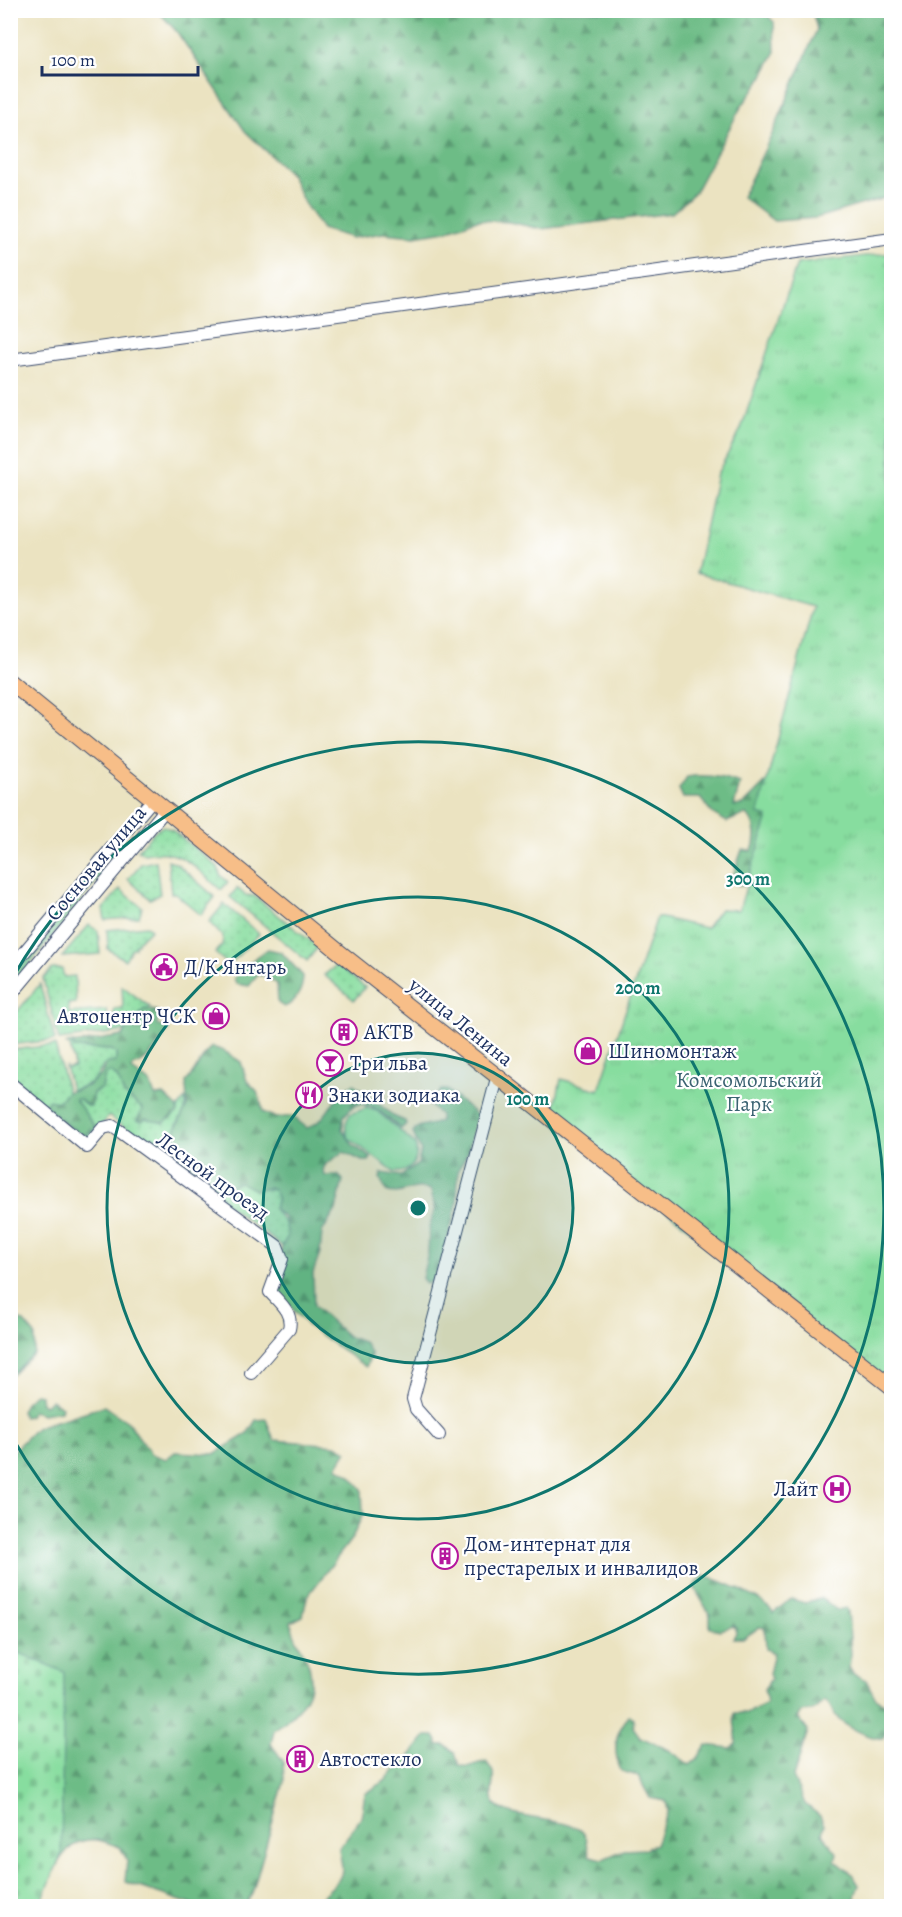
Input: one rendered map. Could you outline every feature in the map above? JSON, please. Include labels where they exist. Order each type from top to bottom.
[{"type":"main road","name":"улица Ленина","points":[[10,682],[152,800],[497,1078],[891,1388]]},
{"type":"street","points":[[10,360],[891,239]]},
{"type":"street","name":"Сосновая улица","points":[[10,969],[152,800]]},
{"type":"street","name":"Сосновая улица","points":[[10,996],[165,810]]},
{"type":"street","points":[[439,1435],[416,1409],[414,1399],[497,1078]]},
{"type":"street","name":"Лесной проезд","points":[[10,1083],[87,1148],[103,1128],[112,1126],[277,1246],[282,1259],[270,1292],[290,1315],[291,1321],[289,1329],[251,1373]]},
{"type":"green space","points":[[158,11],[763,11],[774,22],[775,53],[760,81],[741,107],[695,192],[672,213],[541,229],[509,222],[477,220],[446,231],[415,236],[383,233],[352,238],[322,229],[304,203],[291,175],[245,131],[177,32]]},
{"type":"green space","points":[[812,11],[891,11],[891,196],[816,218],[774,221],[742,197],[773,132],[817,29]]},
{"type":"green space","name":"Комсомольский Парк","points":[[891,253],[891,1387],[552,1121],[561,1079],[599,1090],[657,917],[706,928],[720,909],[739,910],[768,817],[758,814],[813,607],[696,573],[717,474],[741,429],[797,264]]},
{"type":"green space","points":[[782,766],[757,879],[748,886],[737,885],[732,878],[742,850],[752,851],[755,841],[754,826],[746,814],[727,822],[713,814],[700,798],[683,798],[679,789],[687,777],[707,776],[727,779],[740,783],[734,806],[743,805]]},
{"type":"green space","points":[[163,826],[172,830],[218,867],[220,875],[228,882],[221,890],[195,867],[178,856],[157,852],[144,854],[138,850],[155,831]]},
{"type":"green space","points":[[168,860],[177,864],[215,897],[201,915],[175,893],[171,893]]},
{"type":"green space","points":[[156,861],[160,894],[150,899],[128,879],[141,864]]},
{"type":"green space","points":[[100,870],[103,873],[11,987],[11,978]]},
{"type":"green space","points":[[237,888],[245,895],[254,896],[318,947],[307,961],[230,897]]},
{"type":"green space","points":[[120,889],[142,907],[139,917],[105,920],[103,909]]},
{"type":"green space","points":[[224,904],[259,934],[229,965],[215,953],[222,946],[223,937],[209,922]]},
{"type":"green space","points":[[89,925],[98,931],[100,954],[62,957]]},
{"type":"green space","points":[[147,926],[151,929],[138,941],[138,944],[135,944],[135,948],[132,948],[125,960],[108,949],[107,930]]},
{"type":"green space","points":[[268,949],[281,952],[303,976],[298,995],[284,1007],[278,1003],[277,984],[266,976],[258,975],[249,986],[236,984],[234,978],[257,956]]},
{"type":"green space","points":[[337,965],[365,987],[354,1000],[324,975]]},
{"type":"green space","points":[[52,969],[62,969],[64,977],[75,976],[76,1003],[68,1004],[69,1013],[107,1010],[108,1019],[114,1019],[114,1009],[123,1008],[122,986],[150,1007],[133,1030],[59,1040],[43,979]]},
{"type":"green space","points":[[40,984],[55,1040],[11,1045],[11,1019]]},
{"type":"green space","points":[[144,1009],[157,1011],[159,1015],[157,1025],[169,1029],[149,1056],[133,1066],[132,1070],[150,1083],[155,1096],[164,1095],[178,1108],[178,1112],[164,1123],[146,1119],[142,1122],[137,1120],[143,1109],[124,1094],[117,1077],[110,1072],[105,1075],[102,1088],[93,1093],[91,1106],[87,1106],[80,1099],[75,1099],[95,1127],[83,1136],[46,1104],[49,1100],[58,1102],[67,1092],[87,1086],[101,1075],[107,1063],[116,1062],[116,1053],[112,1050],[74,1048],[72,1044],[122,1036]]},
{"type":"green space","points":[[75,1043],[72,1044],[74,1048],[112,1050],[116,1053],[116,1062],[103,1066],[98,1076],[91,1082],[71,1090],[65,1066],[67,1069],[74,1067],[70,1046],[65,1044]]},
{"type":"green space","points":[[55,1045],[80,1139],[11,1080],[11,1050]]},
{"type":"green space","points":[[212,1047],[224,1051],[241,1062],[247,1081],[256,1090],[260,1099],[263,1112],[276,1118],[292,1116],[307,1128],[322,1118],[341,1093],[354,1084],[395,1117],[405,1121],[406,1124],[401,1129],[373,1107],[360,1104],[353,1106],[344,1116],[342,1129],[353,1145],[371,1158],[369,1161],[362,1161],[344,1152],[326,1164],[323,1169],[325,1176],[338,1175],[343,1180],[336,1210],[322,1232],[320,1253],[313,1273],[314,1306],[347,1336],[365,1343],[371,1355],[366,1367],[308,1326],[276,1291],[282,1246],[288,1236],[284,1217],[274,1209],[277,1197],[274,1190],[268,1188],[255,1190],[236,1182],[221,1190],[203,1184],[172,1159],[171,1154],[177,1142],[176,1128],[187,1106],[186,1082],[205,1053]]},
{"type":"green space","points":[[110,1072],[117,1077],[124,1094],[140,1105],[146,1119],[162,1121],[170,1118],[185,1099],[186,1108],[177,1124],[173,1148],[176,1164],[213,1188],[245,1182],[249,1187],[274,1190],[277,1197],[274,1209],[287,1228],[286,1242],[282,1246],[109,1116],[86,1143],[83,1136],[93,1131],[75,1099],[80,1099],[87,1106],[93,1093],[102,1088],[105,1074]]},
{"type":"green space","points":[[441,1090],[447,1090],[477,1115],[468,1152],[458,1170],[457,1204],[443,1256],[433,1281],[426,1284],[422,1278],[428,1253],[429,1228],[435,1210],[431,1190],[419,1188],[392,1193],[386,1191],[380,1178],[382,1173],[401,1176],[418,1164],[421,1151],[413,1133],[418,1127],[440,1121],[440,1115],[430,1106]]},
{"type":"green space","points":[[367,1108],[377,1111],[415,1144],[415,1160],[409,1168],[394,1172],[349,1138],[346,1126],[350,1114]]},
{"type":"green space","points":[[11,1316],[24,1322],[35,1335],[34,1353],[11,1376]]},
{"type":"green space","points":[[35,1394],[41,1395],[41,1403],[45,1405],[51,1400],[62,1407],[61,1411],[43,1414],[32,1411],[29,1416],[23,1417],[21,1411],[26,1401]]},
{"type":"green space","points":[[104,1406],[128,1422],[151,1454],[166,1459],[175,1452],[214,1454],[247,1434],[256,1420],[266,1419],[274,1440],[336,1445],[347,1451],[337,1467],[350,1475],[362,1489],[363,1514],[352,1538],[307,1597],[303,1616],[291,1622],[310,1668],[311,1679],[305,1699],[292,1715],[274,1730],[271,1744],[283,1761],[284,1782],[252,1894],[245,1906],[196,1906],[125,1882],[127,1860],[120,1847],[97,1840],[85,1840],[74,1845],[59,1862],[40,1906],[11,1906],[11,1453],[37,1427]]},
{"type":"green space","points":[[703,1575],[752,1596],[773,1613],[791,1599],[805,1603],[821,1598],[837,1610],[846,1608],[848,1611],[851,1654],[849,1667],[853,1674],[866,1680],[876,1699],[888,1705],[888,1728],[883,1738],[872,1737],[858,1731],[839,1720],[825,1700],[814,1710],[802,1712],[798,1718],[808,1731],[793,1777],[805,1804],[820,1816],[824,1825],[822,1833],[837,1853],[835,1860],[852,1874],[859,1885],[855,1896],[856,1902],[872,1906],[315,1906],[340,1877],[342,1866],[339,1848],[361,1818],[365,1794],[385,1781],[395,1769],[400,1768],[426,1736],[434,1736],[439,1745],[445,1745],[455,1752],[459,1765],[467,1767],[486,1761],[493,1773],[493,1802],[504,1811],[558,1822],[581,1830],[586,1837],[590,1856],[603,1859],[624,1850],[646,1849],[655,1844],[668,1811],[666,1801],[650,1798],[638,1776],[621,1771],[616,1756],[616,1741],[625,1721],[630,1715],[634,1719],[633,1727],[640,1737],[669,1750],[690,1765],[698,1758],[706,1745],[730,1748],[736,1744],[735,1713],[748,1713],[767,1703],[764,1689],[771,1679],[769,1674],[774,1653],[766,1649],[765,1628],[760,1627],[744,1638],[733,1638],[736,1633],[734,1626],[720,1630],[710,1628],[710,1615],[694,1587]]},
{"type":"green space","points":[[10,1649],[64,1672],[61,1855],[40,1906],[11,1906]]},
{"type":"place","name":"Д/К Янтарь","points":[[164,967]]},
{"type":"place","name":"Автоцентр ЧСК","points":[[216,1016]]},
{"type":"place","name":"АКТВ","points":[[344,1032]]},
{"type":"place","name":"Шиномонтаж","points":[[588,1051]]},
{"type":"place","name":"Три льва","points":[[330,1063]]},
{"type":"place","name":"Знаки зодиака","points":[[309,1095]]},
{"type":"place","name":"Лайт","points":[[837,1489]]},
{"type":"place","name":"Дом-интернат для престарелых и инвалидов","points":[[445,1556]]},
{"type":"place","name":"Автостекло","points":[[300,1759]]}]
